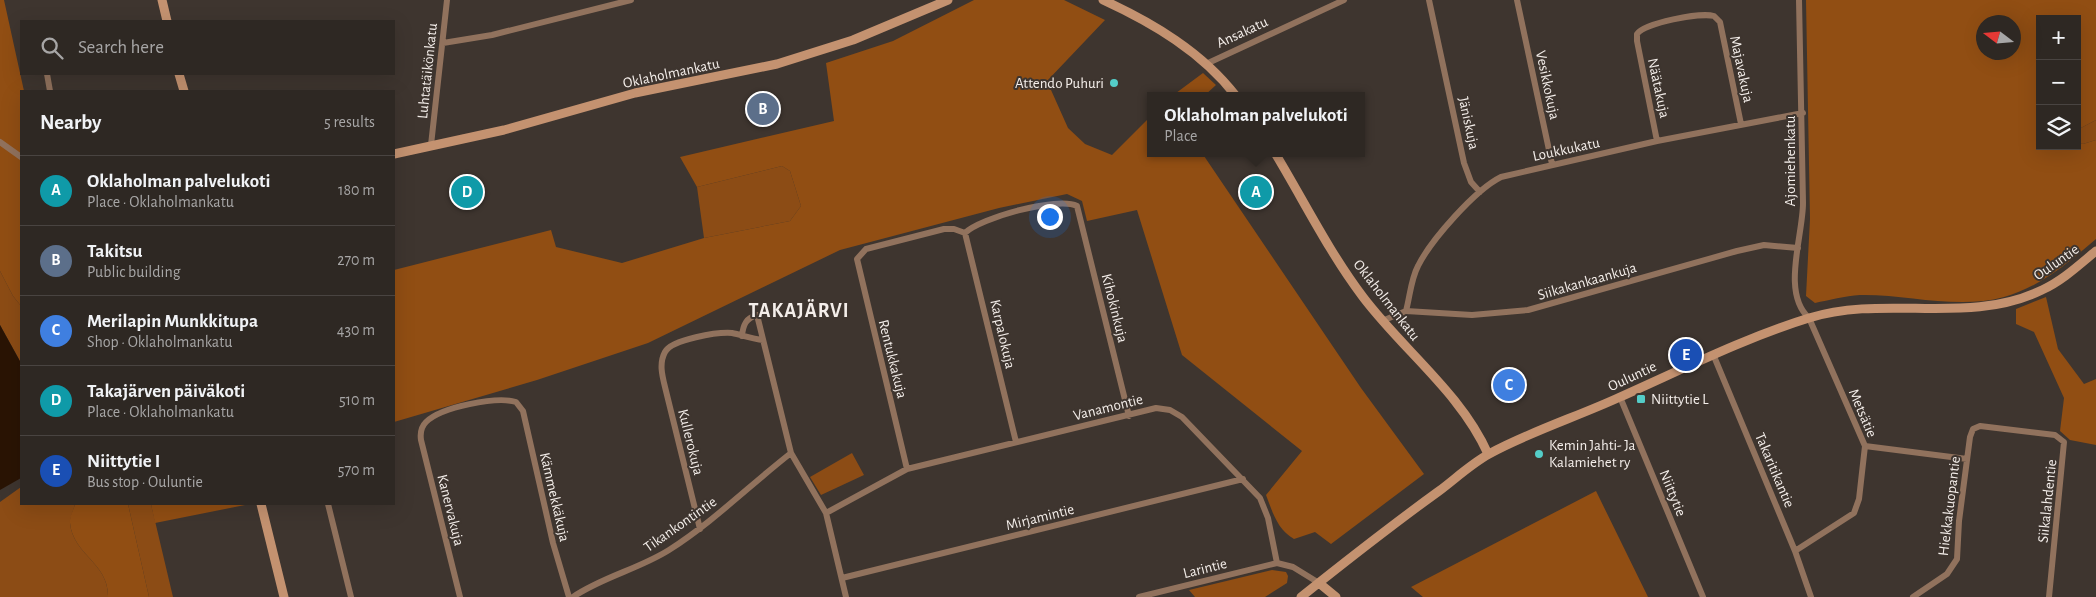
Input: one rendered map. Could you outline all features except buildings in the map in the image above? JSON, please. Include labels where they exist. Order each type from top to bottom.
[{"type":"street","points":[[162,0],[167,20]]},
{"type":"street","name":"Luhtatäikönkatu","points":[[431,145],[447,0]]},
{"type":"street","points":[[443,43],[492,35],[631,0]]},
{"type":"street","name":"Oklaholmankatu","points":[[395,154],[512,128],[635,93],[777,64],[853,40],[948,0]]},
{"type":"street","points":[[1103,0],[1161,31],[1206,64],[1232,92]]},
{"type":"street","name":"Ansakatu","points":[[1206,64],[1326,3],[1344,0]]},
{"type":"street","name":"Jäniskuja","points":[[1429,0],[1464,163],[1471,182],[1480,192]]},
{"type":"street","name":"Vesikkokuja","points":[[1517,0],[1552,164]]},
{"type":"street","name":"Ajomiehenkatu","points":[[1799,0],[1803,218],[1795,268],[1796,288],[1800,306],[1809,318]]},
{"type":"street","name":"Majavakuja","points":[[1637,41],[1638,31],[1648,26],[1704,14],[1718,18],[1741,124]]},
{"type":"street","name":"Näätakuja","points":[[1637,41],[1658,141]]},
{"type":"street","points":[[47,75],[50,90]]},
{"type":"street","points":[[179,75],[184,90]]},
{"type":"street","name":"Loukkukatu","points":[[1406,311],[1415,274],[1426,252],[1480,192],[1501,177],[1658,141],[1802,113]]},
{"type":"street","points":[[0,142],[20,156]]},
{"type":"street","name":"Oklaholmankatu","points":[[1277,157],[1325,239],[1362,296],[1453,400],[1474,427],[1488,454]]},
{"type":"street","name":"Kihokinkuja","points":[[965,233],[972,226],[1001,214],[1062,202],[1076,206],[1129,416]]},
{"type":"street","name":"Rentukkakuja","points":[[907,469],[857,264],[858,256],[868,248],[944,229],[956,229],[965,233]]},
{"type":"street","name":"Karpalokuja","points":[[965,233],[1016,442]]},
{"type":"street","name":"Siikakankaankuja","points":[[1382,321],[1406,311],[1472,315],[1528,310],[1737,251],[1764,246],[1798,248]]},
{"type":"street","name":"Ouluntie","points":[[1301,597],[1488,454],[1620,398],[1713,354],[1809,318],[1842,310],[1874,306],[1944,310],[1993,306],[2043,290],[2070,272],[2096,251]]},
{"type":"street","points":[[763,340],[742,336],[742,327],[747,320],[757,315],[791,453],[826,513],[846,597]]},
{"type":"street","name":"Metsätie","points":[[1795,551],[1849,517],[1856,509],[1865,446],[1809,318]]},
{"type":"street","name":"Kullerokuja","points":[[700,529],[664,387],[662,360],[668,348],[682,341],[724,333],[742,336]]},
{"type":"street","name":"Takaritikantie","points":[[1713,354],[1795,551],[1811,597]]},
{"type":"street","name":"Niittytie","points":[[1620,398],[1703,597]]},
{"type":"street","name":"Kämmekkäkuja","points":[[422,429],[425,422],[436,415],[474,404],[500,400],[519,404],[526,421],[551,536],[569,597]]},
{"type":"street","name":"Vanamontie","points":[[826,513],[907,469],[1156,408],[1174,412],[1182,417],[1260,498],[1266,510],[1277,563]]},
{"type":"street","name":"Siikalahdentie","points":[[1974,427],[1980,426],[2055,435],[2064,442],[2049,597]]},
{"type":"street","name":"Hiekkakuopantie","points":[[1913,597],[1947,574],[1955,564],[1958,554],[1959,521],[1967,459],[1974,427]]},
{"type":"street","name":"Kanervakuja","points":[[422,429],[421,440],[460,597]]},
{"type":"street","points":[[1865,446],[1967,459]]},
{"type":"street","name":"Tikankontintie","points":[[573,597],[656,558],[700,529],[791,453]]},
{"type":"street","name":"Mirjamintie","points":[[842,578],[1243,479]]},
{"type":"street","points":[[261,505],[284,597]]},
{"type":"street","points":[[328,505],[351,597]]},
{"type":"street","points":[[1277,563],[1293,567],[1319,583],[1336,597]]},
{"type":"street","name":"Larintie","points":[[1139,597],[1277,563]]},
{"type":"shaded area","points":[[0,0],[4,0],[24,90],[20,90],[20,305],[13,296],[0,271]]},
{"type":"shaded area","points":[[974,0],[1064,0],[1105,20],[1047,81],[1068,128],[1085,144],[1112,155],[1147,120],[1147,157],[1205,157],[1361,388],[1424,474],[1331,544],[1315,532],[1294,539],[1288,535],[1276,520],[1266,495],[1302,451],[1182,355],[1137,210],[1087,221],[1082,201],[1067,194],[999,208],[840,250],[648,343],[537,380],[395,422],[395,270],[551,230],[556,247],[622,263],[704,238],[790,221],[801,206],[790,171],[782,166],[697,187],[680,157],[834,121],[826,63],[893,41]]},
{"type":"shaded area","points":[[1806,0],[2096,0],[2096,120],[2081,128],[2081,15],[2036,15],[2036,150],[2081,150],[2081,143],[2096,140],[2096,239],[2042,281],[2017,293],[1986,301],[1950,302],[1860,295],[1815,303],[1806,296],[1810,219]]},
{"type":"shaded area","points":[[1203,73],[1216,85],[1208,92],[1177,92]]},
{"type":"shaded area","points":[[2096,120],[2096,140],[2081,143],[2081,128]]},
{"type":"shaded area","points":[[782,166],[790,171],[801,206],[790,221],[704,238],[697,187]]},
{"type":"shaded area","points":[[0,271],[13,296],[20,305],[20,361],[0,325]]},
{"type":"shaded area","points":[[2046,297],[2058,349],[2084,384],[2096,379],[2096,445],[2070,440],[2060,431],[2064,398],[2034,332],[2016,324],[2016,309]]},
{"type":"shaded area","points":[[0,325],[20,361],[20,479],[0,490]]},
{"type":"shaded area","points":[[852,453],[864,475],[821,495],[810,477]]},
{"type":"shaded area","points":[[20,488],[20,505],[75,505],[70,521],[73,534],[77,543],[103,576],[107,585],[108,597],[0,597],[0,502]]},
{"type":"shaded area","points":[[1596,491],[1648,597],[1423,597],[1411,587]]},
{"type":"shaded area","points":[[75,505],[128,505],[149,597],[108,597],[107,585],[103,576],[77,543],[70,521]]},
{"type":"shaded area","points":[[128,505],[151,505],[173,597],[149,597]]},
{"type":"shaded area","points":[[151,505],[245,505],[155,523]]},
{"type":"shaded area","points":[[1272,570],[1286,572],[1288,576],[1287,583],[1265,597],[1195,597],[1189,590]]},
{"type":"place","name":"Attendo Puhuri","points":[[1114,83]]},
{"type":"place","name":"Takitsu","points":[[763,109]]},
{"type":"place","name":"Takajärven päiväkoti","points":[[467,192]]},
{"type":"place","name":"Oklaholman palvelukoti","points":[[1256,192]]},
{"type":"place","name":"Niittytie I","points":[[1686,355]]},
{"type":"place","name":"Merilapin Munkkitupa","points":[[1509,385]]},
{"type":"place","name":"Niittytie L","points":[[1641,399]]},
{"type":"place","name":"Kemin Jahti- Ja Kalamiehet ry","points":[[1539,454]]},
{"type":"district","name":"TAKAJÄRVI","points":[[799,310]]}]
